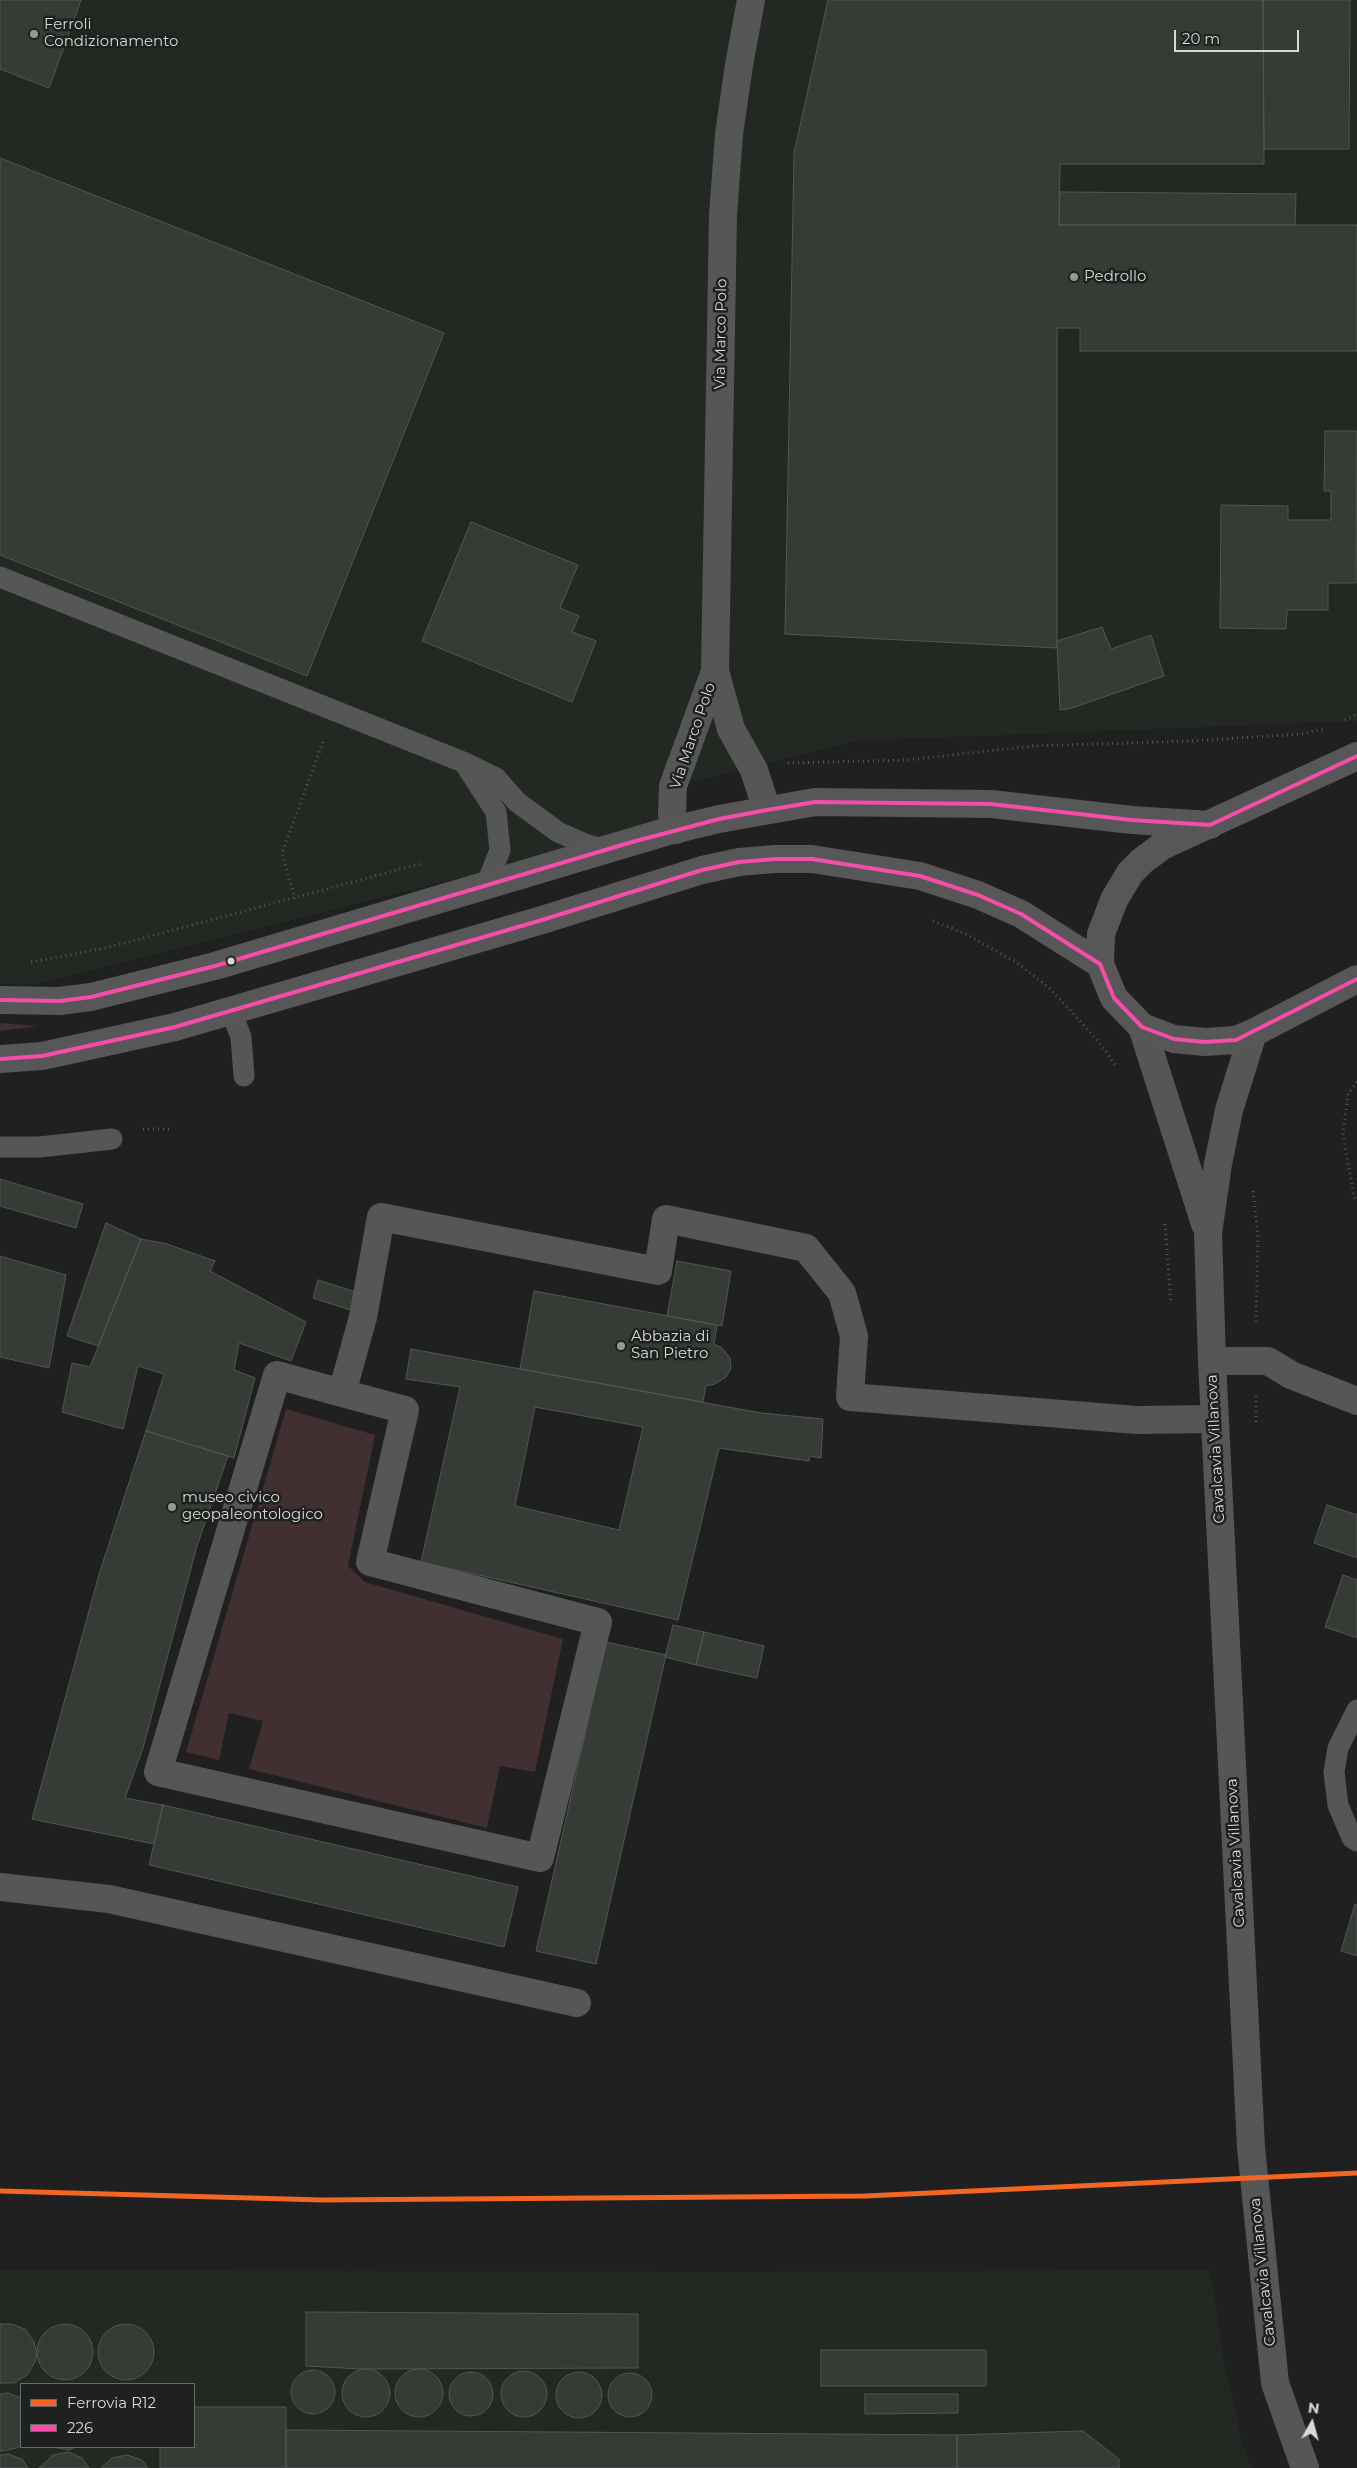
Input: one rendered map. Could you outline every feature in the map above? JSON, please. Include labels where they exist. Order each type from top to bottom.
[{"type":"main road","points":[[1357,756],[1162,846],[1130,873],[1114,900],[1101,934],[1100,964],[1114,998],[1142,1027],[1174,1039],[1205,1042],[1236,1040],[1253,1034],[1357,979]]},
{"type":"main road","points":[[0,1000],[60,1000],[92,997],[215,966],[676,830],[767,810],[814,802],[991,804],[1132,820],[1210,825]]},
{"type":"main road","points":[[0,1059],[42,1056],[175,1027],[542,920],[702,870],[738,862],[775,859],[821,860],[920,876],[978,894],[1021,914],[1100,964]]},
{"type":"street","name":"Via Marco Polo","points":[[751,0],[729,134],[723,215],[715,671],[731,729],[754,770],[767,810]]},
{"type":"street","name":"Via Marco Polo","points":[[676,830],[672,814],[673,786],[715,671]]},
{"type":"street","name":"Cavalcavia Villanova","points":[[1142,1027],[1208,1233]]},
{"type":"street","name":"Cavalcavia Villanova","points":[[1253,1034],[1229,1110],[1218,1164],[1208,1233],[1214,1419],[1251,2147],[1275,2383],[1305,2468]]},
{"type":"street","points":[[342,1393],[363,1318],[380,1216],[658,1271],[666,1219],[806,1248],[842,1294],[854,1336],[850,1397],[1136,1420],[1214,1419]]},
{"type":"street","points":[[1212,1361],[1268,1360],[1291,1375],[1357,1402]]},
{"type":"street","points":[[277,1375],[342,1393],[405,1410],[370,1562],[598,1622],[540,1858],[158,1772],[277,1375]]},
{"type":"street","points":[[0,1887],[109,1899],[577,2003]]},
{"type":"lane","points":[[0,577],[464,762],[496,778],[517,802],[558,832],[579,842],[606,850]]},
{"type":"lane","points":[[464,762],[496,812],[500,850],[486,886]]},
{"type":"lane","points":[[231,1011],[241,1037],[244,1076]]},
{"type":"lane","points":[[0,1146],[40,1147],[112,1139]]},
{"type":"lane","points":[[1357,1710],[1338,1748],[1334,1772],[1338,1805],[1352,1838],[1357,1841]]},
{"type":"path","points":[[1339,723],[1357,714]]},
{"type":"path","points":[[783,764],[907,760],[1033,746],[1191,741],[1301,734],[1330,728]]},
{"type":"path","points":[[282,853],[325,737]]},
{"type":"path","points":[[28,963],[116,946],[426,863]]},
{"type":"path","points":[[925,918],[964,933],[1016,962],[1048,988],[1073,1014],[1102,1046],[1116,1068]]},
{"type":"path","points":[[1357,1082],[1348,1094],[1343,1134],[1354,1197],[1357,1201]]},
{"type":"path","points":[[1253,1183],[1258,1262]]},
{"type":"path","points":[[1165,1222],[1172,1304]]},
{"type":"shaded area","points":[[0,0],[1357,0],[1357,721],[856,741],[670,787],[663,818],[466,876],[38,984],[0,984]]},
{"type":"shaded area","points":[[0,1023],[38,1026],[0,1031]]},
{"type":"shaded area","points":[[286,1409],[375,1435],[348,1566],[365,1582],[563,1639],[535,1772],[500,1766],[487,1828],[249,1769],[263,1721],[229,1713],[219,1760],[186,1752]]},
{"type":"shaded area","points":[[0,2270],[731,2272],[1210,2270],[1225,2367],[1243,2445],[1252,2468],[0,2468]]},
{"type":"building","name":"Ferroli Condizionamento","points":[[0,0],[81,0],[49,88],[0,69]]},
{"type":"building","name":"Pedrollo","points":[[828,0],[1263,0],[1264,164],[1060,164],[1059,225],[1357,225],[1357,351],[1080,351],[1080,328],[1057,328],[1057,648],[785,634],[794,153]]},
{"type":"building","points":[[1263,0],[1350,0],[1349,149],[1264,149]]},
{"type":"building","points":[[0,158],[444,333],[307,676],[0,555]]},
{"type":"building","points":[[1060,192],[1296,194],[1295,225],[1059,225]]},
{"type":"building","points":[[1325,431],[1357,431],[1356,583],[1328,583],[1328,610],[1287,610],[1286,629],[1220,628],[1221,505],[1288,506],[1288,520],[1331,520],[1331,491],[1324,491]]},
{"type":"building","points":[[471,522],[578,565],[560,608],[579,616],[572,632],[596,641],[572,702],[422,641]]},
{"type":"building","points":[[1102,627],[1111,649],[1151,635],[1164,676],[1072,708],[1060,710],[1057,641]]},
{"type":"building","points":[[0,1179],[83,1204],[76,1228],[0,1206]]},
{"type":"building","points":[[106,1223],[141,1239],[98,1346],[67,1336]]},
{"type":"building","points":[[141,1239],[167,1244],[215,1261],[210,1271],[306,1322],[291,1361],[239,1343],[234,1370],[255,1378],[234,1458],[146,1431],[164,1374],[138,1366],[123,1429],[62,1412],[72,1363],[90,1367]]},
{"type":"building","points":[[0,1256],[66,1275],[49,1368],[0,1357]]},
{"type":"building","points":[[677,1261],[731,1271],[722,1326],[667,1316]]},
{"type":"building","points":[[318,1280],[359,1293],[353,1311],[313,1298]]},
{"type":"building","name":"Abbazia di San Pietro","points":[[534,1291],[717,1325],[714,1344],[722,1348],[730,1358],[731,1368],[726,1377],[715,1384],[706,1386],[703,1402],[520,1369]]},
{"type":"building","points":[[411,1349],[761,1413],[823,1419],[821,1458],[810,1456],[809,1461],[719,1448],[678,1620],[421,1562],[460,1387],[406,1379]],"holes":[[[535,1407],[643,1427],[619,1530],[515,1506]]]},
{"type":"building","points":[[146,1431],[228,1456],[197,1546],[143,1748],[125,1798],[163,1805],[154,1844],[32,1819],[100,1571]]},
{"type":"building","points":[[1327,1505],[1357,1515],[1357,1558],[1314,1543]]},
{"type":"building","points":[[1343,1575],[1357,1580],[1357,1638],[1325,1627]]},
{"type":"building","points":[[673,1625],[704,1632],[696,1665],[665,1657]]},
{"type":"building","points":[[704,1632],[764,1646],[757,1678],[696,1665]]},
{"type":"building","points":[[606,1642],[666,1655],[596,1964],[536,1951]]},
{"type":"building","points":[[163,1805],[518,1887],[504,1947],[149,1865]]},
{"type":"building","points":[[1355,1904],[1357,1905],[1357,1956],[1341,1951]]},
{"type":"building","points":[[306,2312],[638,2314],[638,2368],[361,2369],[306,2366]]},
{"type":"building","points":[[0,2324],[11,2324],[25,2329],[34,2342],[37,2353],[35,2362],[27,2375],[14,2383],[0,2383]]},
{"type":"building","points":[[65,2324],[85,2332],[93,2352],[85,2372],[65,2380],[45,2372],[37,2352],[45,2332]]},
{"type":"building","points":[[126,2324],[141,2329],[149,2337],[154,2352],[149,2367],[141,2375],[126,2380],[111,2375],[103,2367],[98,2352],[103,2337],[111,2329]]},
{"type":"building","points":[[821,2350],[986,2350],[986,2386],[821,2386]]},
{"type":"building","points":[[366,2369],[375,2371],[383,2376],[388,2384],[390,2393],[388,2402],[383,2410],[375,2415],[366,2417],[357,2415],[349,2410],[344,2402],[342,2393],[344,2384],[349,2376],[357,2371]]},
{"type":"building","points":[[414,2369],[424,2369],[433,2373],[439,2379],[442,2384],[442,2402],[433,2413],[424,2417],[414,2417],[405,2413],[399,2407],[395,2398],[395,2388],[399,2379],[405,2373]]},
{"type":"building","points":[[317,2370],[329,2376],[334,2383],[334,2401],[329,2408],[322,2413],[309,2414],[301,2411],[294,2404],[291,2388],[294,2380],[301,2373]]},
{"type":"building","points":[[524,2371],[537,2375],[543,2381],[547,2394],[543,2407],[537,2413],[524,2417],[511,2413],[505,2407],[501,2394],[505,2381],[511,2375]]},
{"type":"building","points":[[475,2372],[487,2378],[492,2385],[492,2403],[487,2410],[480,2415],[467,2416],[459,2413],[452,2406],[449,2390],[452,2382],[459,2375]]},
{"type":"building","points":[[575,2372],[583,2372],[592,2376],[598,2382],[602,2395],[598,2408],[592,2414],[583,2418],[575,2418],[566,2414],[560,2408],[556,2399],[556,2391],[560,2382],[566,2376]]},
{"type":"building","points":[[630,2373],[642,2377],[648,2383],[652,2395],[648,2407],[642,2413],[630,2417],[618,2413],[612,2407],[608,2395],[612,2383],[618,2377]]},
{"type":"building","points":[[8,2393],[20,2398],[20,2446],[0,2451],[0,2394]]},
{"type":"building","points":[[865,2394],[958,2394],[958,2413],[865,2414]]},
{"type":"building","points":[[195,2407],[286,2407],[286,2468],[160,2468],[160,2448],[195,2448]]},
{"type":"building","points":[[286,2430],[957,2435],[957,2468],[286,2468]]},
{"type":"building","points":[[1083,2431],[1119,2459],[1119,2468],[957,2468],[957,2435]]},
{"type":"building","points":[[68,2452],[82,2458],[89,2468],[39,2468],[53,2455]]},
{"type":"building","points":[[8,2454],[22,2459],[28,2468],[0,2468],[0,2455]]},
{"type":"building","points":[[127,2455],[142,2460],[148,2468],[101,2468],[112,2458]]},
{"type":"rail line","name":"R12","points":[[0,2191],[322,2200],[865,2196],[1357,2173]]},
{"type":"transit line","name":"226","points":[[0,1000],[60,1001],[91,997],[215,966],[632,842],[719,819],[767,810],[815,802],[991,804],[1132,820],[1210,825],[1357,756]]},
{"type":"transit line","name":"226","points":[[0,1059],[42,1056],[175,1027],[542,920],[702,870],[739,862],[775,859],[812,859],[920,876],[978,895],[1021,914],[1100,964],[1114,998],[1142,1027],[1174,1039],[1205,1042],[1236,1040],[1357,979]]},
{"type":"place","name":"Ferroli Condizionamento","points":[[34,34]]},
{"type":"place","name":"Pedrollo","points":[[1074,277]]},
{"type":"place","name":"Abbazia di San Pietro","points":[[621,1346]]},
{"type":"place","name":"museo civico geopaleontologico","points":[[172,1507]]}]
